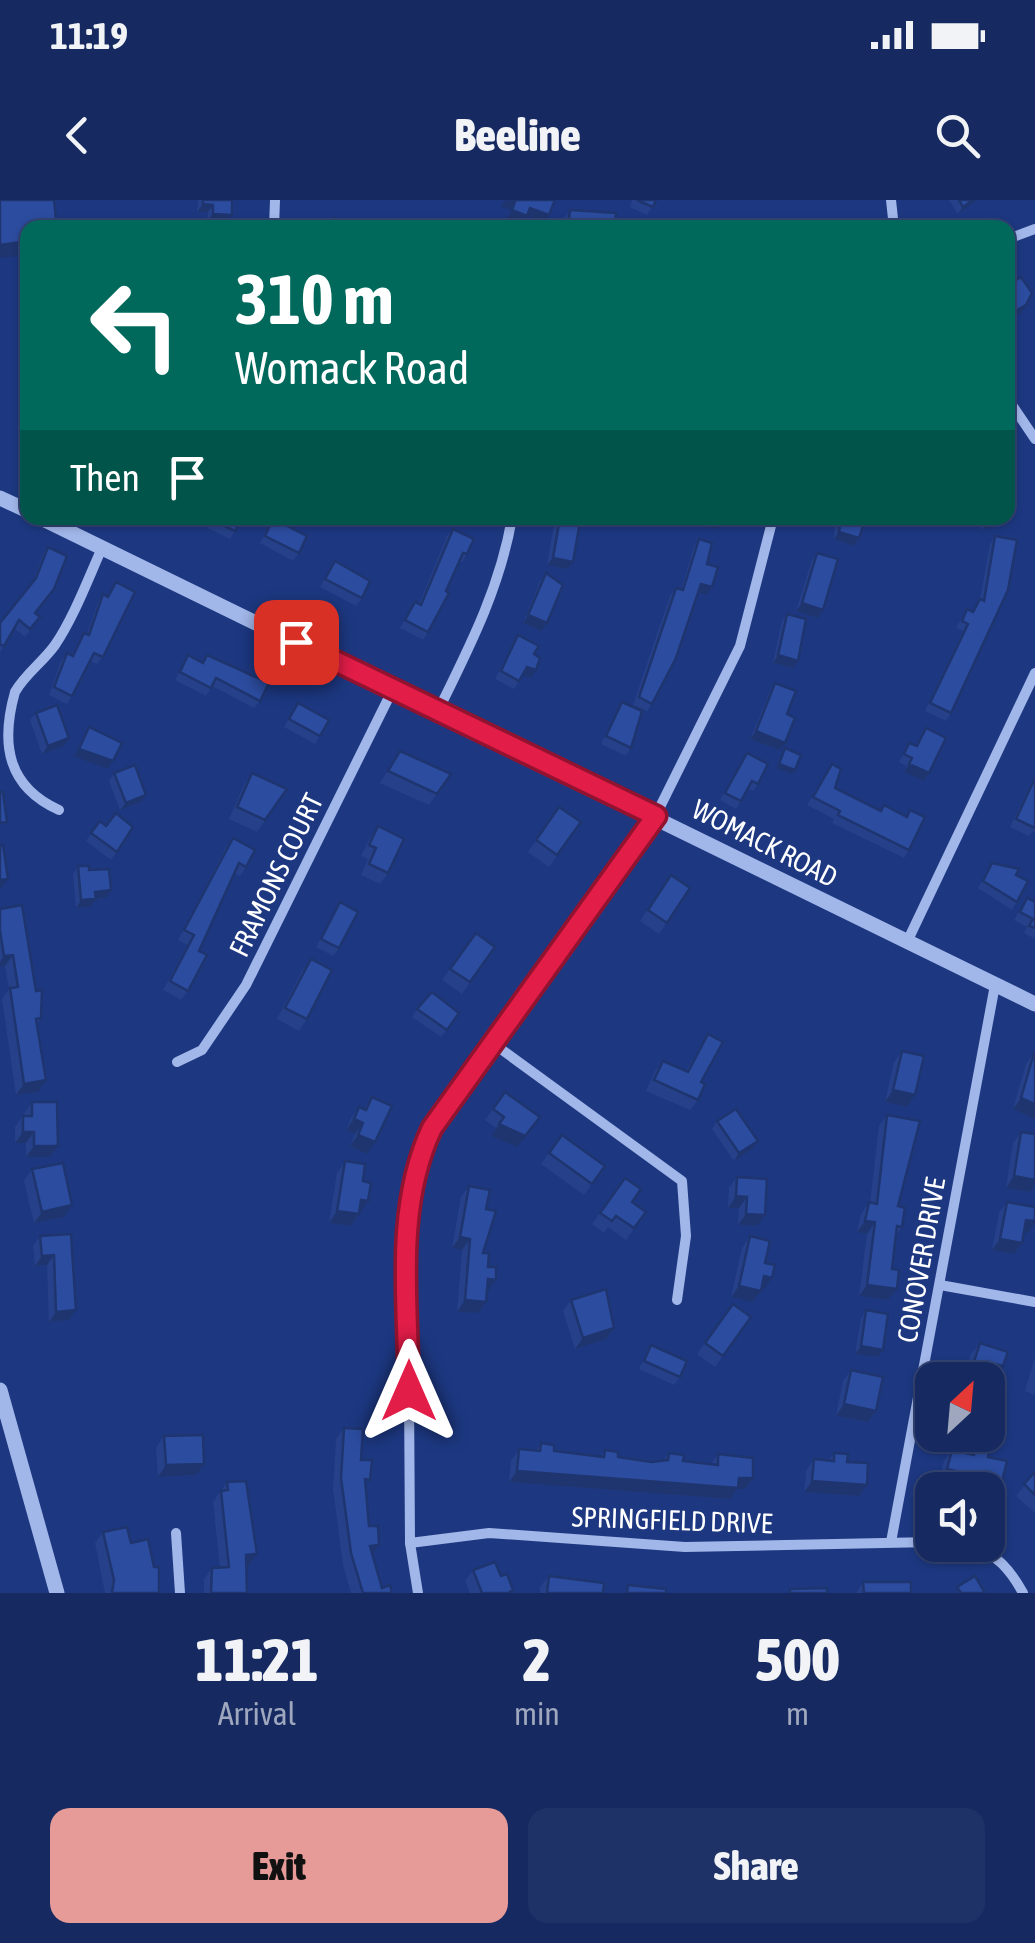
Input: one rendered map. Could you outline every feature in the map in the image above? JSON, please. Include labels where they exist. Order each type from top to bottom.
[{"type":"street","points":[[1015,409],[1035,439]]},
{"type":"street","name":"WOMACK ROAD","points":[[54,525],[1035,1004]]},
{"type":"street","points":[[438,711],[485,616],[505,561],[511,525]]},
{"type":"street","points":[[418,1593],[410,1543],[410,1188],[432,1128],[656,816],[740,646],[771,525]]},
{"type":"street","points":[[59,810],[17,784],[6,761],[4,723],[16,690],[55,645],[102,548]]},
{"type":"street","points":[[907,942],[1035,673]]},
{"type":"street","name":"FRAMONS COURT","points":[[177,1062],[202,1050],[246,986],[393,689]]},
{"type":"street","points":[[1022,702],[1035,708]]},
{"type":"street","name":"CONOVER DRIVE","points":[[891,1542],[995,985]]},
{"type":"street","points":[[494,1044],[682,1181],[686,1236],[677,1300]]},
{"type":"street","points":[[940,1285],[1035,1302]]},
{"type":"street","points":[[0,1390],[56,1593]]},
{"type":"street","points":[[176,1533],[180,1593]]},
{"type":"street","name":"SPRINGFIELD DRIVE","points":[[410,1543],[489,1533],[685,1547],[915,1542]]},
{"type":"street","points":[[999,1562],[1010,1569],[1023,1593]]},
{"type":"building","points":[[0,200],[54,200],[56,220],[20,220],[20,242],[0,245]]},
{"type":"building","points":[[203,200],[232,200],[232,215],[213,214],[213,205],[203,204]]},
{"type":"building","points":[[510,200],[555,200],[549,215],[530,208],[527,216],[512,210],[515,202]]},
{"type":"building","points":[[637,200],[656,200],[653,207]]},
{"type":"building","points":[[570,210],[616,213],[616,220],[569,220]]},
{"type":"building","points":[[1021,277],[1032,293],[1026,305],[1015,311],[1015,281]]},
{"type":"building","points":[[270,525],[285,525],[307,536],[299,553],[265,536]]},
{"type":"building","points":[[559,525],[579,525],[573,562],[553,558]]},
{"type":"building","points":[[840,525],[864,525],[859,538],[839,532]]},
{"type":"building","points":[[453,529],[474,539],[467,554],[463,553],[446,591],[449,593],[428,632],[405,620],[415,602],[421,605]]},
{"type":"building","points":[[995,536],[1017,540],[1008,590],[951,713],[930,703],[968,624],[962,621],[967,609],[973,612],[980,599],[984,601]]},
{"type":"building","points":[[699,539],[712,543],[707,564],[718,567],[712,587],[701,584],[676,658],[652,704],[639,697],[676,588],[683,590]]},
{"type":"building","points":[[48,547],[67,556],[54,589],[35,613],[40,617],[30,629],[19,620],[4,646],[0,644],[0,623],[36,578]]},
{"type":"building","points":[[817,553],[838,559],[823,610],[802,603]]},
{"type":"building","points":[[335,561],[370,581],[362,598],[325,579]]},
{"type":"building","points":[[546,573],[563,585],[547,623],[528,615]]},
{"type":"building","points":[[116,582],[135,592],[103,657],[94,653],[72,696],[54,687],[67,653],[73,656],[84,633],[89,635],[103,594],[108,597]]},
{"type":"building","points":[[787,614],[806,619],[798,661],[778,655]]},
{"type":"building","points":[[518,635],[539,646],[534,654],[540,658],[536,670],[527,667],[519,681],[501,671]]},
{"type":"building","points":[[188,655],[203,663],[207,655],[269,683],[260,701],[216,678],[211,688],[180,672]]},
{"type":"building","points":[[775,683],[796,691],[787,714],[795,718],[785,743],[756,731]]},
{"type":"building","points":[[622,702],[642,711],[631,748],[606,736]]},
{"type":"building","points":[[298,703],[329,720],[320,736],[289,719]]},
{"type":"building","points":[[57,705],[69,738],[48,746],[36,713]]},
{"type":"building","points":[[89,727],[122,743],[113,761],[79,749]]},
{"type":"building","points":[[926,728],[946,738],[929,773],[909,764],[912,758],[904,754],[909,743],[917,746]]},
{"type":"building","points":[[785,748],[801,755],[795,770],[779,764]]},
{"type":"building","points":[[400,751],[451,774],[437,794],[388,771]]},
{"type":"building","points":[[747,753],[768,764],[758,784],[752,781],[741,801],[725,793]]},
{"type":"building","points":[[832,764],[841,769],[835,788],[881,811],[884,805],[907,817],[910,810],[925,817],[909,850],[838,815],[840,811],[813,797]]},
{"type":"building","points":[[135,765],[146,795],[126,803],[114,773]]},
{"type":"building","points":[[252,773],[287,789],[265,820],[237,807]]},
{"type":"building","points":[[1035,778],[1035,828],[1016,819]]},
{"type":"building","points":[[0,792],[7,822],[0,823]]},
{"type":"building","points":[[559,807],[581,822],[557,855],[536,840]]},
{"type":"building","points":[[116,813],[133,827],[117,852],[91,833],[100,821],[106,826]]},
{"type":"building","points":[[378,826],[404,839],[388,873],[369,864],[376,848],[369,845]]},
{"type":"building","points":[[233,838],[255,850],[246,867],[239,863],[199,951],[207,955],[188,991],[170,981],[194,935],[184,930]]},
{"type":"building","points":[[3,845],[8,879],[0,880],[0,846]]},
{"type":"building","points":[[992,863],[1019,869],[1016,875],[1028,881],[1017,902],[983,881]]},
{"type":"building","points":[[78,866],[109,869],[111,890],[95,892],[96,899],[81,900]]},
{"type":"building","points":[[671,875],[690,888],[667,923],[648,910]]},
{"type":"building","points":[[1027,898],[1035,902],[1035,928],[1029,926],[1033,919],[1020,912]]},
{"type":"building","points":[[340,902],[358,912],[339,948],[321,939]]},
{"type":"building","points":[[22,905],[36,991],[42,990],[41,1018],[36,1019],[46,1080],[24,1084],[10,988],[18,987],[13,955],[4,956],[0,931],[0,909]]},
{"type":"building","points":[[476,933],[495,947],[470,982],[450,969]]},
{"type":"building","points":[[311,959],[332,970],[307,1019],[285,1008]]},
{"type":"building","points":[[432,992],[459,1013],[447,1030],[417,1009]]},
{"type":"building","points":[[708,1034],[723,1042],[701,1082],[705,1084],[698,1100],[654,1080],[663,1061],[688,1072]]},
{"type":"building","points":[[902,1051],[924,1056],[915,1095],[893,1090]]},
{"type":"building","points":[[1035,1053],[1035,1104],[1021,1098]]},
{"type":"building","points":[[505,1092],[540,1117],[525,1136],[499,1124],[504,1117],[493,1109]]},
{"type":"building","points":[[372,1097],[392,1106],[375,1142],[358,1135],[363,1123],[354,1119],[359,1107],[366,1110]]},
{"type":"building","points":[[32,1102],[57,1102],[58,1146],[34,1146],[34,1132],[23,1132],[23,1116],[32,1116]]},
{"type":"building","points":[[736,1109],[758,1141],[739,1153],[717,1121]]},
{"type":"building","points":[[887,1115],[920,1121],[898,1206],[905,1208],[902,1227],[897,1226],[892,1269],[899,1270],[897,1289],[867,1285],[875,1222],[865,1221],[869,1202],[877,1204]]},
{"type":"building","points":[[1021,1132],[1035,1134],[1035,1180],[1014,1176]]},
{"type":"building","points":[[562,1135],[605,1166],[592,1184],[549,1153]]},
{"type":"building","points":[[345,1161],[365,1164],[363,1181],[371,1183],[368,1201],[361,1200],[359,1214],[337,1211]]},
{"type":"building","points":[[63,1163],[72,1205],[42,1212],[32,1169]]},
{"type":"building","points":[[737,1177],[767,1179],[765,1215],[746,1214],[747,1197],[736,1196]]},
{"type":"building","points":[[625,1178],[641,1189],[632,1202],[646,1212],[634,1228],[616,1216],[612,1221],[600,1213]]},
{"type":"building","points":[[469,1186],[490,1190],[486,1209],[496,1211],[483,1253],[489,1253],[488,1267],[496,1267],[496,1280],[488,1279],[486,1302],[465,1300],[470,1239],[460,1237]]},
{"type":"building","points":[[1007,1202],[1035,1207],[1035,1221],[1026,1220],[1022,1243],[1000,1239]]},
{"type":"building","points":[[71,1234],[76,1310],[56,1312],[54,1255],[42,1256],[40,1236]]},
{"type":"building","points":[[750,1236],[770,1241],[765,1263],[775,1265],[772,1278],[764,1276],[761,1291],[739,1286]]},
{"type":"building","points":[[606,1289],[614,1328],[583,1338],[571,1300]]},
{"type":"building","points":[[733,1304],[751,1317],[723,1356],[705,1343]]},
{"type":"building","points":[[866,1310],[888,1314],[883,1350],[861,1346]]},
{"type":"building","points":[[980,1343],[1008,1352],[1004,1362],[974,1362]]},
{"type":"building","points":[[651,1345],[687,1361],[680,1377],[644,1361]]},
{"type":"building","points":[[851,1370],[883,1377],[876,1411],[844,1404]]},
{"type":"building","points":[[344,1428],[363,1429],[361,1460],[372,1460],[370,1480],[365,1479],[369,1526],[378,1526],[379,1545],[370,1546],[382,1588],[390,1585],[392,1593],[363,1593],[351,1553],[341,1478]]},
{"type":"building","points":[[203,1435],[204,1464],[166,1465],[164,1436]]},
{"type":"building","points":[[541,1443],[554,1445],[554,1451],[604,1457],[605,1450],[618,1452],[618,1457],[651,1462],[668,1460],[669,1453],[684,1455],[683,1461],[718,1465],[718,1454],[753,1458],[753,1478],[739,1478],[738,1488],[517,1471],[519,1449],[540,1451]]},
{"type":"building","points":[[951,1452],[974,1455],[989,1452],[988,1457],[1007,1461],[1004,1472],[947,1469]]},
{"type":"building","points":[[834,1453],[848,1454],[847,1462],[868,1463],[867,1485],[812,1481],[814,1459],[834,1461]]},
{"type":"building","points":[[1035,1472],[1035,1495],[1024,1484]]},
{"type":"building","points":[[246,1481],[257,1554],[246,1555],[247,1593],[211,1593],[212,1568],[229,1567],[221,1491],[228,1490],[227,1482]]},
{"type":"building","points":[[127,1527],[131,1543],[148,1539],[154,1567],[159,1567],[159,1593],[112,1593],[114,1580],[103,1532]]},
{"type":"building","points":[[495,1562],[501,1576],[507,1574],[513,1590],[482,1593],[473,1570]]},
{"type":"building","points":[[549,1576],[604,1583],[603,1593],[547,1593]]},
{"type":"building","points":[[975,1576],[985,1593],[961,1593],[957,1587]]},
{"type":"building","points":[[863,1582],[911,1582],[911,1593],[864,1593]]},
{"type":"building","points":[[628,1585],[666,1589],[666,1593],[627,1593]]},
{"type":"building","points":[[827,1588],[827,1593],[790,1593],[790,1589]]},
{"type":"route","points":[[296,642],[656,816],[610,886],[564,943],[432,1128],[417,1159],[410,1188],[408,1240],[409,1391]]}]
